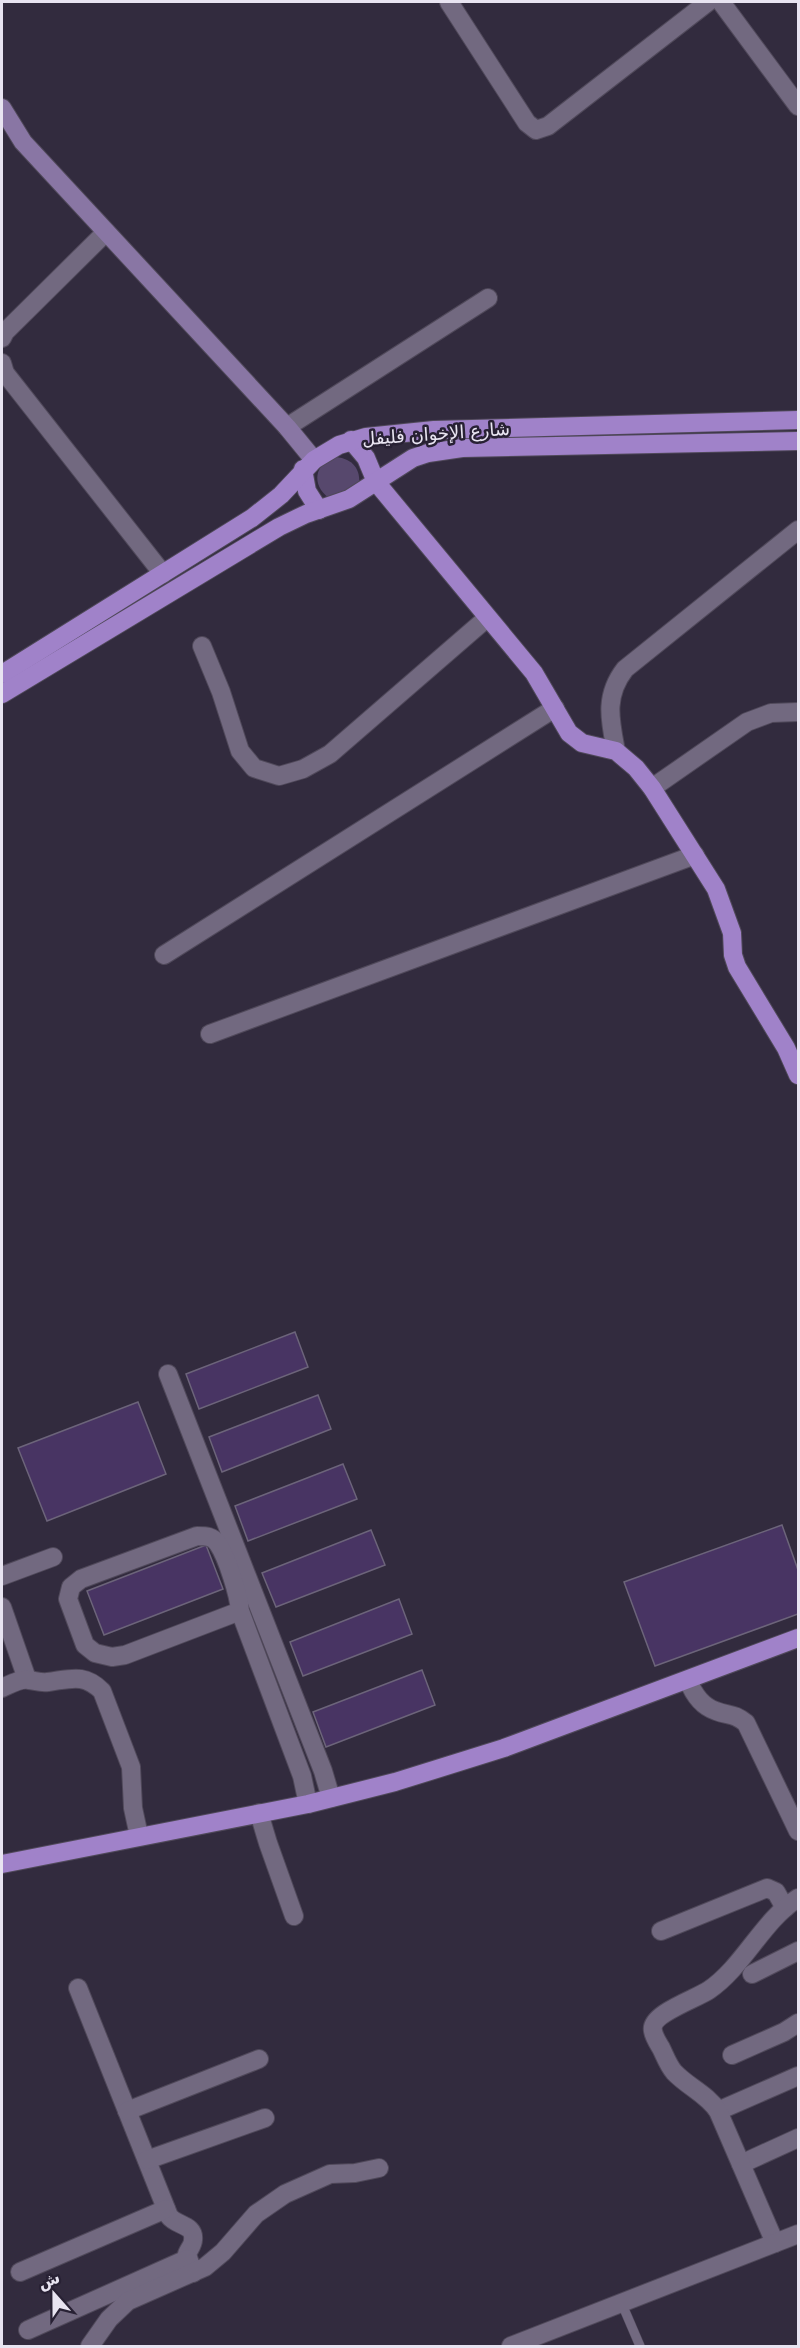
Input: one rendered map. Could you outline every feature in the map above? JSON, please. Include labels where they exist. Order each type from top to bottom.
[{"type":"main road","name":"شارع الإخوان فليفل","points":[[2,674],[252,518],[281,495],[308,464],[351,440],[434,430],[798,420]]},
{"type":"main road","points":[[351,440],[366,458],[376,482],[538,679],[564,726],[575,739],[590,746],[616,751],[636,768],[652,788],[711,879],[732,933],[733,955],[737,967],[786,1048],[798,1075]]},
{"type":"main road","name":"شارع الإخوان فليفل","points":[[2,694],[279,527],[349,499],[413,458],[428,453],[454,449],[798,441]]},
{"type":"main road","points":[[308,464],[307,491],[319,510]]},
{"type":"main road","points":[[57,639],[68,654]]},
{"type":"main road","points":[[2,1864],[308,1804],[450,1766],[798,1638]]},
{"type":"street","points":[[449,2],[527,123],[531,128],[541,130],[708,2]]},
{"type":"street","points":[[721,2],[798,106]]},
{"type":"street","points":[[2,108],[23,142],[286,427],[308,464]]},
{"type":"street","points":[[2,338],[5,332],[106,232]]},
{"type":"street","points":[[286,427],[488,298]]},
{"type":"street","points":[[3,370],[163,574]]},
{"type":"street","points":[[616,751],[609,717],[610,699],[618,678],[625,669],[798,530]]},
{"type":"street","points":[[202,646],[221,692],[240,751],[254,768],[279,776],[303,769],[330,754],[487,618]]},
{"type":"street","points":[[164,955],[555,708]]},
{"type":"street","points":[[652,788],[747,722],[771,713],[798,712]]},
{"type":"street","points":[[210,1034],[694,855]]},
{"type":"street","points":[[168,1374],[323,1771],[331,1798]]},
{"type":"street","points":[[240,1611],[125,1655],[112,1657],[95,1653],[85,1645],[68,1599],[71,1587],[81,1580],[197,1536],[208,1536],[218,1543],[239,1597],[240,1611],[302,1776],[308,1804]]},
{"type":"street","points":[[2,1576],[53,1557]]},
{"type":"street","points":[[2,1607],[27,1679]]},
{"type":"street","points":[[2,1688],[27,1679],[38,1683],[64,1678],[79,1678],[94,1682],[102,1691],[131,1767],[133,1808],[139,1836]]},
{"type":"street","points":[[688,1680],[698,1700],[707,1707],[717,1712],[733,1714],[747,1723],[792,1802],[798,1831]]},
{"type":"street","points":[[259,1813],[294,1916]]},
{"type":"street","points":[[661,1931],[767,1888],[792,1903],[720,1981],[700,1996],[658,2017],[652,2025],[669,2066],[687,2084],[708,2098],[718,2111],[775,2243]]},
{"type":"street","points":[[752,1974],[798,1951]]},
{"type":"street","points":[[78,1988],[166,2209],[173,2222],[186,2226],[192,2233],[193,2239],[187,2254],[190,2266]]},
{"type":"street","points":[[732,2055],[784,2032],[798,2023]]},
{"type":"street","points":[[127,2111],[259,2059]]},
{"type":"street","points":[[718,2111],[798,2076]]},
{"type":"street","points":[[147,2160],[265,2118]]},
{"type":"street","points":[[741,2164],[798,2138]]},
{"type":"street","points":[[28,2330],[190,2266],[214,2260],[256,2214],[285,2194],[330,2174],[355,2173],[379,2168]]},
{"type":"street","points":[[20,2272],[166,2209]]},
{"type":"street","points":[[511,2346],[798,2234]]},
{"type":"street","points":[[90,2346],[109,2319],[128,2301],[190,2266]]},
{"type":"lane","points":[[622,2304],[640,2346]]},
{"type":"shaded area","points":[[336,457],[347,460],[355,466],[359,475],[359,486],[329,498],[319,487],[319,469]]},
{"type":"building","points":[[295,1332],[308,1367],[199,1409],[186,1374]]},
{"type":"building","points":[[318,1395],[331,1429],[222,1472],[209,1437]]},
{"type":"building","points":[[138,1402],[166,1474],[47,1521],[18,1448]]},
{"type":"building","points":[[343,1464],[357,1499],[248,1541],[235,1506]]},
{"type":"building","points":[[782,1525],[798,1570],[798,1614],[655,1666],[624,1582]]},
{"type":"building","points":[[371,1530],[385,1565],[276,1607],[262,1573]]},
{"type":"building","points":[[206,1545],[223,1589],[104,1635],[87,1591]]},
{"type":"building","points":[[399,1599],[412,1634],[303,1676],[290,1642]]},
{"type":"building","points":[[422,1670],[435,1705],[326,1747],[313,1712]]}]
